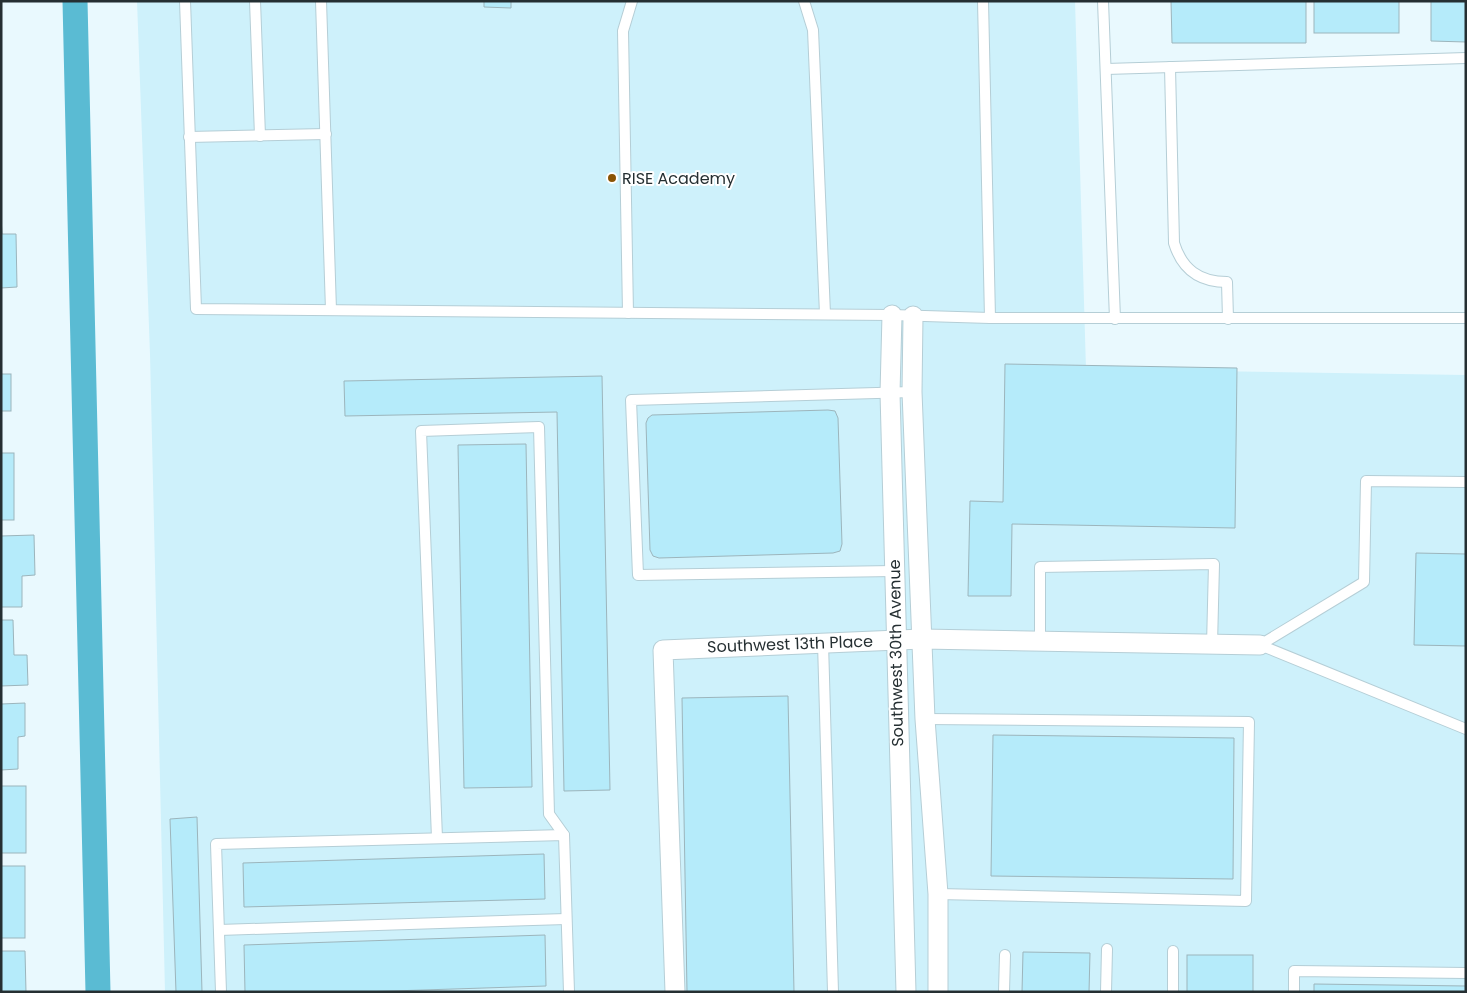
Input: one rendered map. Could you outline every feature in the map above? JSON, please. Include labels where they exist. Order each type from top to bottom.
[{"type":"street","name":"Southwest 30th Avenue","points":[[892,315],[890,393],[906,992]]},
{"type":"street","name":"Southwest 30th Avenue","points":[[913,316],[912,392],[925,719],[938,894],[938,992]]},
{"type":"street","name":"Southwest 13th Place","points":[[675,992],[663,650],[922,639],[1260,646]]},
{"type":"lane","points":[[184,1],[196,309],[825,314],[1115,319],[1466,318]]},
{"type":"lane","points":[[255,1],[260,136]]},
{"type":"lane","points":[[321,1],[331,310]]},
{"type":"lane","points":[[628,312],[623,31],[632,1]]},
{"type":"lane","points":[[804,1],[813,30],[825,314]]},
{"type":"lane","points":[[983,1],[990,318]]},
{"type":"lane","points":[[1103,1],[1115,319]]},
{"type":"lane","points":[[1106,69],[1466,58]]},
{"type":"lane","points":[[1170,67],[1174,243],[1178,257],[1198,277],[1212,282],[1227,282],[1228,319]]},
{"type":"lane","points":[[189,137],[326,134]]},
{"type":"lane","points":[[894,571],[638,575],[631,400],[912,392]]},
{"type":"lane","points":[[437,838],[421,431],[539,427],[549,814],[564,835],[569,992]]},
{"type":"lane","points":[[1260,646],[1364,582],[1366,481],[1466,482]]},
{"type":"lane","points":[[1040,642],[1040,567],[1214,564],[1212,645]]},
{"type":"lane","points":[[824,643],[833,992]]},
{"type":"lane","points":[[1260,646],[1466,729]]},
{"type":"lane","points":[[925,719],[1248,722],[1246,901],[938,894]]},
{"type":"lane","points":[[221,992],[216,844],[564,835]]},
{"type":"lane","points":[[218,930],[566,919]]},
{"type":"lane","points":[[1106,992],[1107,949]]},
{"type":"lane","points":[[1172,992],[1173,951]]},
{"type":"lane","points":[[1004,992],[1005,955]]},
{"type":"lane","points":[[1294,992],[1294,970],[1466,973]]},
{"type":"shaded area","points":[[137,1],[1075,1],[1086,369],[1466,375],[1466,992],[165,992],[150,354]]},
{"type":"building","points":[[484,1],[511,1],[511,8],[484,7]]},
{"type":"building","points":[[1171,1],[1306,1],[1306,43],[1172,43]]},
{"type":"building","points":[[1314,1],[1399,1],[1399,33],[1314,33]]},
{"type":"building","points":[[1431,1],[1466,1],[1466,42],[1431,41]]},
{"type":"building","points":[[1,217],[2,234],[16,234],[17,287],[1,288]]},
{"type":"building","points":[[1005,364],[1237,368],[1235,528],[1012,524],[1011,596],[968,596],[970,501],[1003,502]]},
{"type":"building","points":[[1,374],[11,374],[11,411],[1,411]]},
{"type":"building","points":[[602,376],[610,790],[564,791],[557,412],[345,416],[344,381]]},
{"type":"building","points":[[835,411],[838,418],[842,544],[840,551],[833,553],[659,558],[653,556],[650,550],[646,423],[648,418],[652,415]]},
{"type":"building","points":[[526,444],[532,787],[464,788],[458,445]]},
{"type":"building","points":[[1,453],[14,453],[14,520],[1,520]]},
{"type":"building","points":[[34,535],[35,575],[22,576],[22,607],[1,607],[1,536]]},
{"type":"building","points":[[1416,553],[1466,554],[1466,646],[1414,645]]},
{"type":"building","points":[[1,620],[13,620],[14,655],[27,655],[28,685],[1,686]]},
{"type":"building","points":[[788,696],[794,992],[687,992],[682,698]]},
{"type":"building","points":[[25,703],[25,736],[18,737],[18,769],[1,770],[1,704]]},
{"type":"building","points":[[993,735],[1234,738],[1233,879],[991,876]]},
{"type":"building","points":[[1,786],[26,786],[26,853],[1,853]]},
{"type":"building","points":[[197,817],[202,992],[176,992],[170,819]]},
{"type":"building","points":[[544,854],[545,899],[244,907],[243,863]]},
{"type":"building","points":[[1,866],[25,866],[25,938],[1,938]]},
{"type":"building","points":[[545,935],[546,986],[361,992],[245,992],[244,945]]},
{"type":"building","points":[[1,951],[25,951],[26,992],[1,992]]},
{"type":"building","points":[[1023,952],[1090,953],[1089,992],[1022,992]]},
{"type":"building","points":[[1187,955],[1253,955],[1253,992],[1187,992]]},
{"type":"building","points":[[1314,984],[1466,986],[1466,992],[1314,992]]},
{"type":"waterway","points":[[75,1],[98,992]]},
{"type":"place","name":"RISE Academy","points":[[612,178]]}]
